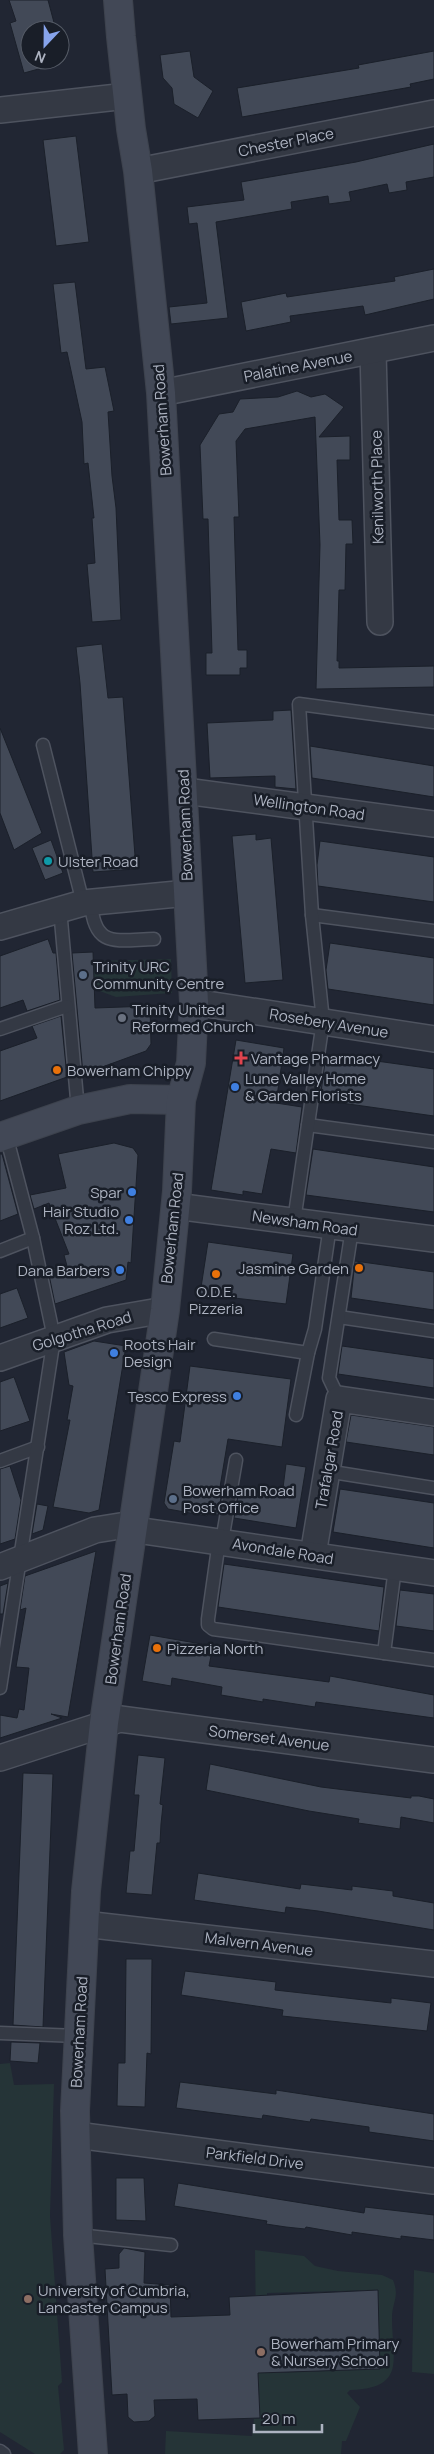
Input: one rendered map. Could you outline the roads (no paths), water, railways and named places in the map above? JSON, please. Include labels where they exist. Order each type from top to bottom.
[{"type":"street","name":"Bowerham Road","points":[[93,2454],[78,2235],[76,2135],[78,2036],[84,1924],[104,1723],[165,1310],[180,1154],[181,1100],[191,1063],[194,1002],[161,393],[118,0]]},
{"type":"street","points":[[0,110],[127,96]]},
{"type":"street","name":"Chester Place","points":[[138,171],[434,113]]},
{"type":"street","name":"Palatine Avenue","points":[[161,393],[434,338]]},
{"type":"street","name":"Kenilworth Place","points":[[373,351],[380,622]]},
{"type":"street","name":"Wellington Road","points":[[184,791],[434,824]]},
{"type":"street","points":[[0,925],[78,905],[188,893]]},
{"type":"street","name":"Rosebery Avenue","points":[[194,1002],[434,1040]]},
{"type":"street","points":[[3,1136],[78,1110],[130,1099],[181,1100]]},
{"type":"street","name":"Newsham Road","points":[[175,1206],[434,1239]]},
{"type":"street","name":"Golgotha Road","points":[[0,1358],[107,1320],[165,1310]]},
{"type":"street","name":"Trafalgar Road","points":[[313,1556],[339,1399],[434,1413]]},
{"type":"street","name":"Avondale Road","points":[[10,1563],[95,1530],[120,1526],[434,1573]]},
{"type":"street","name":"Somerset Avenue","points":[[0,1758],[120,1719],[434,1760]]},
{"type":"street","name":"Malvern Avenue","points":[[84,1924],[434,1964]]},
{"type":"street","name":"Parkfield Drive","points":[[76,2135],[434,2181]]},
{"type":"lane","points":[[294,1221],[322,1022],[304,806],[299,704],[434,722]]},
{"type":"lane","points":[[43,745],[78,905],[68,1006],[78,1110]]},
{"type":"lane","points":[[78,905],[100,934],[110,940],[154,938]]},
{"type":"lane","points":[[312,915],[434,931]]},
{"type":"lane","points":[[0,1029],[68,1006]]},
{"type":"lane","points":[[308,1125],[434,1142]]},
{"type":"lane","points":[[0,1688],[10,1563],[38,1447],[54,1338],[33,1238],[3,1136]]},
{"type":"lane","points":[[339,1399],[329,1378],[339,1317],[341,1228]]},
{"type":"lane","points":[[296,1415],[308,1353],[341,1228]]},
{"type":"lane","points":[[0,1250],[33,1238]]},
{"type":"lane","points":[[339,1317],[434,1331]]},
{"type":"lane","points":[[214,1339],[308,1353]]},
{"type":"lane","points":[[0,1461],[38,1447]]},
{"type":"lane","points":[[236,1460],[208,1625],[213,1629],[434,1660]]},
{"type":"lane","points":[[326,1472],[434,1488]]},
{"type":"lane","points":[[384,1653],[395,1568]]},
{"type":"lane","points":[[0,2033],[78,2036]]},
{"type":"lane","points":[[78,2235],[171,2245]]},
{"type":"lane","points":[[0,2451],[4,2454]]},
{"type":"place","name":"Ulster Road","points":[[48,861]]},
{"type":"place","name":"Trinity URC Community Centre","points":[[83,975]]},
{"type":"place","name":"Trinity United Reformed Church","points":[[122,1018]]},
{"type":"place","name":"Vantage Pharmacy","points":[[241,1058]]},
{"type":"place","name":"Bowerham Chippy","points":[[57,1070]]},
{"type":"place","name":"Lune Valley Home & Garden Florists","points":[[235,1087]]},
{"type":"place","name":"Spar","points":[[132,1192]]},
{"type":"place","name":"Hair Studio Roz Ltd.","points":[[129,1220]]},
{"type":"place","name":"Jasmine Garden","points":[[359,1268]]},
{"type":"place","name":"Dana Barbers","points":[[120,1270]]},
{"type":"place","name":"O.D.E. Pizzeria","points":[[216,1274]]},
{"type":"place","name":"Roots Hair Design","points":[[114,1353]]},
{"type":"place","name":"Tesco Express","points":[[237,1396]]},
{"type":"place","name":"Bowerham Road Post Office","points":[[173,1499]]},
{"type":"place","name":"Pizzeria North","points":[[157,1648]]},
{"type":"place","name":"University of Cumbria, Lancaster Campus","points":[[28,2299]]},
{"type":"place","name":"Bowerham Primary & Nursery School","points":[[261,2352]]}]
